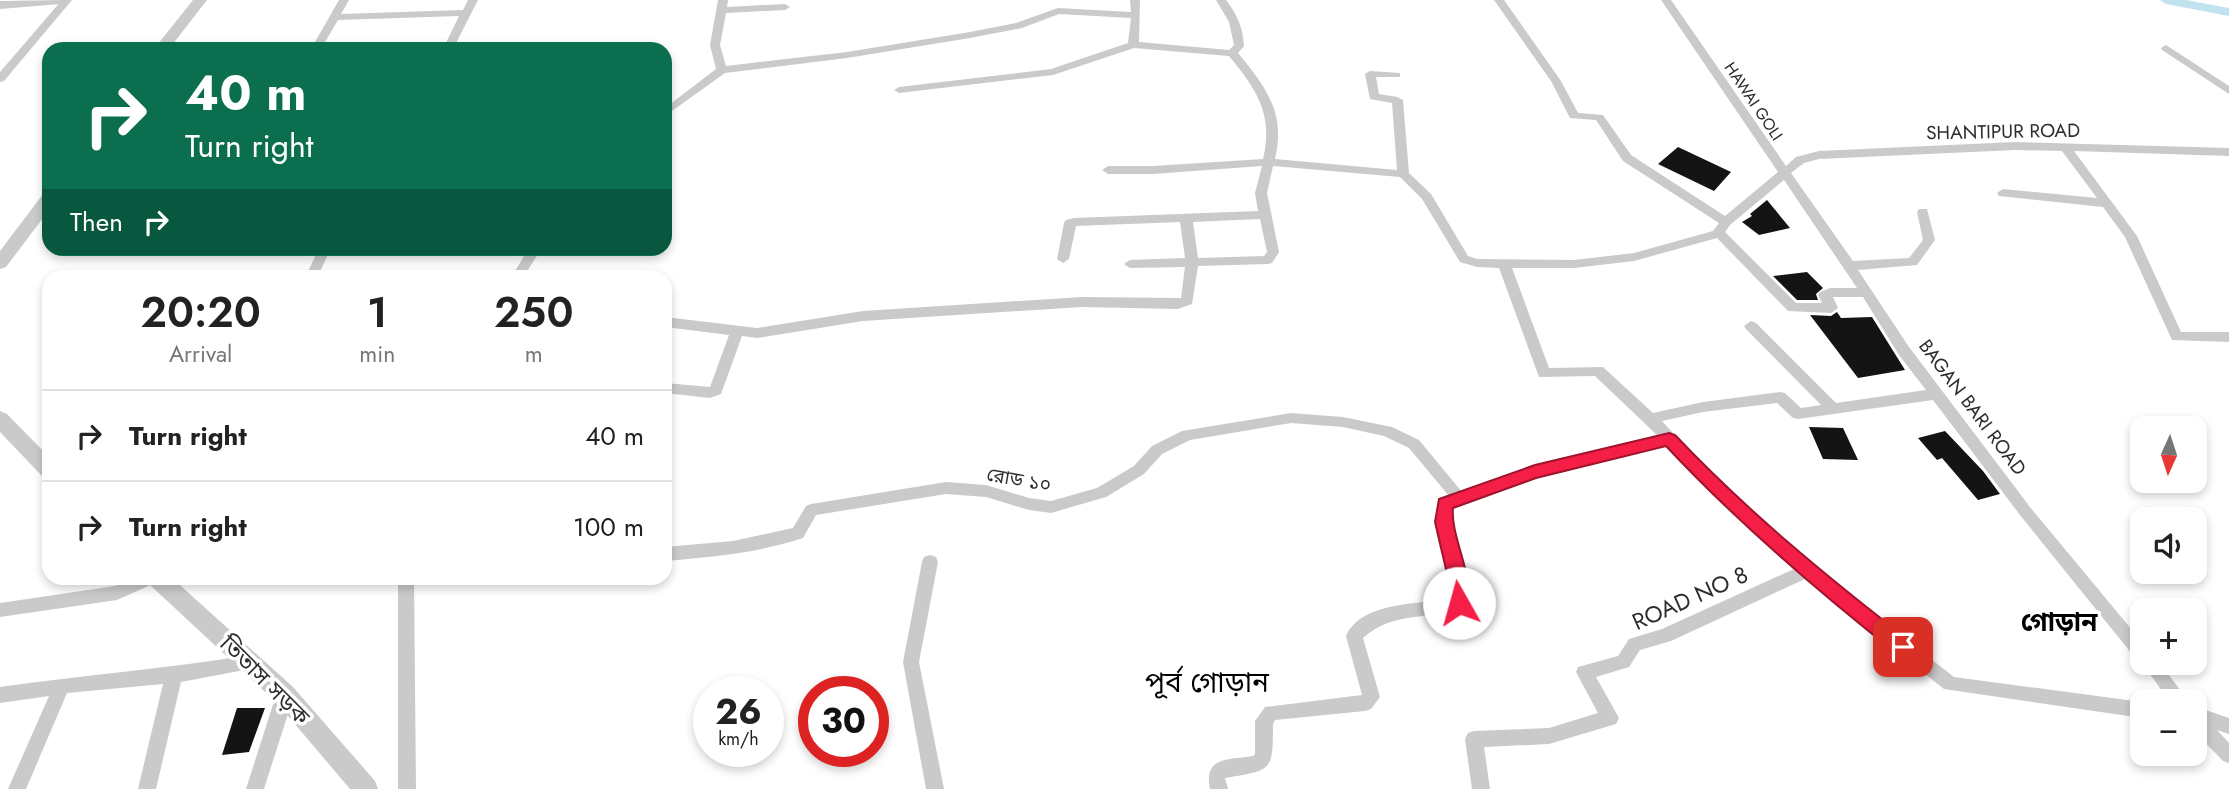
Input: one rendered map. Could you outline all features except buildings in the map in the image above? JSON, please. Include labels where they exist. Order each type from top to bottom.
[{"type":"street","points":[[0,5],[60,0]]},
{"type":"street","points":[[0,79],[67,0]]},
{"type":"street","points":[[167,42],[200,0]]},
{"type":"street","points":[[320,42],[344,0]]},
{"type":"street","points":[[452,42],[473,0]]},
{"type":"street","points":[[1133,45],[1135,0]]},
{"type":"street","points":[[1221,0],[1234,19],[1239,39],[1239,46],[1232,53]]},
{"type":"street","points":[[1499,0],[1556,81],[1574,116],[1599,117],[1627,158],[1723,227],[1793,308],[1831,308],[1825,295],[1867,292]]},
{"type":"street","name":"HAWAI GOLI","points":[[1666,0],[1784,176]]},
{"type":"street","points":[[722,69],[715,46],[722,5],[785,7]]},
{"type":"street","points":[[672,108],[722,69],[847,55],[970,36],[1018,26],[1058,11],[1136,15]]},
{"type":"street","points":[[334,17],[466,13]]},
{"type":"street","points":[[898,90],[1053,72],[1133,45],[1232,53],[1256,82],[1269,107],[1274,139],[1261,193],[1273,252],[1268,260],[1256,262],[1130,264]]},
{"type":"street","points":[[2166,48],[2229,92]]},
{"type":"street","points":[[1108,170],[1153,170],[1269,162],[1403,174],[1397,100],[1374,96],[1370,74],[1396,75]]},
{"type":"street","name":"SHANTIPUR ROAD","points":[[1403,174],[1427,197],[1464,259],[1504,264],[1574,264],[1634,257],[1677,247],[1723,227],[1800,160],[1819,155],[2015,146],[2229,152]]},
{"type":"street","points":[[2066,147],[2131,236],[2177,337],[2229,337]]},
{"type":"street","name":"BAGAN BARI ROAD","points":[[1784,176],[1867,292],[1903,351],[2025,510],[2130,639]]},
{"type":"street","points":[[2003,193],[2106,202]]},
{"type":"street","points":[[0,263],[42,211]]},
{"type":"street","points":[[1849,266],[1913,262],[1929,240],[1923,212]]},
{"type":"street","points":[[1063,260],[1070,223],[1074,222],[1265,215]]},
{"type":"street","points":[[672,323],[737,332],[790,329],[863,316],[1083,302],[1178,303],[1189,297],[1192,261],[1186,218]]},
{"type":"street","points":[[1504,264],[1544,373],[1598,370],[1710,483],[1806,571],[1950,684],[2130,708]]},
{"type":"street","points":[[1751,326],[1834,410]]},
{"type":"street","points":[[672,389],[710,393],[716,390],[737,332]]},
{"type":"street","points":[[1649,419],[1703,407],[1780,397],[1798,414],[1937,394]]},
{"type":"street","name":"রোড ১০","points":[[672,553],[719,550],[779,540],[798,533],[811,510],[946,488],[986,491],[1029,504],[1051,507],[1101,493],[1139,470],[1157,450],[1187,435],[1291,418],[1343,422],[1387,431],[1414,444],[1458,497]]},
{"type":"street","points":[[0,419],[42,463]]},
{"type":"street","points":[[1219,789],[1216,776],[1220,770],[1258,764],[1264,757],[1264,720],[1271,713],[1365,703],[1371,697],[1371,689],[1354,636],[1362,628],[1384,613],[1459,603],[1458,582],[1443,522],[1445,504],[1458,497],[1535,472],[1669,439]]},
{"type":"street","points":[[930,562],[911,662],[935,789]]},
{"type":"street","name":"ROAD NO 8","points":[[1481,789],[1474,739],[1549,736],[1610,718],[1584,672],[1623,662],[1635,644],[1665,636],[1806,571]]},
{"type":"street","points":[[0,610],[117,593],[134,585]]},
{"type":"street","name":"তিতাস সড়ক","points":[[165,585],[285,695],[366,789]]},
{"type":"street","points":[[406,585],[407,789]]},
{"type":"street","points":[[0,695],[174,675],[249,663]]},
{"type":"street","points":[[148,786],[174,675]]},
{"type":"street","points":[[2160,675],[2171,689]]},
{"type":"street","points":[[18,789],[62,686]]},
{"type":"street","points":[[255,789],[285,695]]},
{"type":"street","points":[[2207,720],[2229,726]]},
{"type":"street","points":[[2207,730],[2229,755]]},
{"type":"waterway","points":[[2166,0],[2229,12]]},
{"type":"district","name":"গোড়ান","points":[[2059,622]]},
{"type":"district","name":"পূর্ব গোড়ান","points":[[1207,682]]},
{"type":"route","points":[[1459,603],[1458,582],[1443,522],[1445,504],[1452,499],[1535,472],[1669,439],[1710,483],[1806,571],[1903,647]]}]
